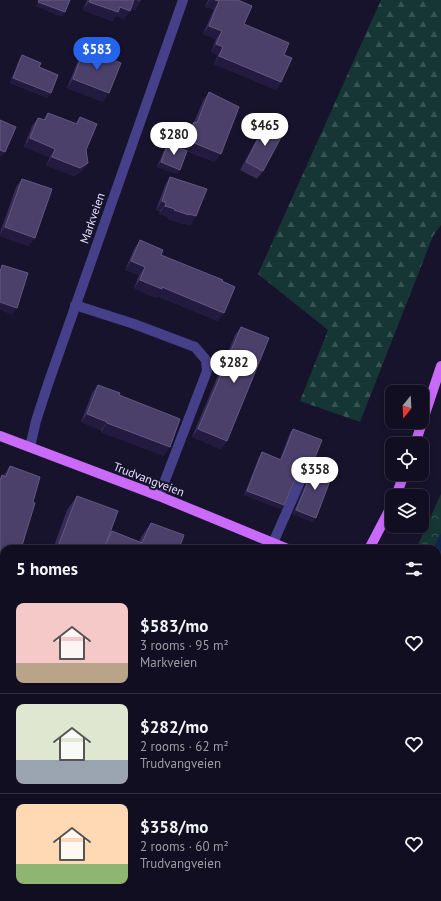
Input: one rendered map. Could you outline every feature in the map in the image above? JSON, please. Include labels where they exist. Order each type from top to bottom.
[{"type":"main road","points":[[417,437],[441,366]]},
{"type":"main road","name":"Trudvangveien","points":[[0,436],[159,496],[278,545]]},
{"type":"main road","points":[[371,545],[385,522]]},
{"type":"street","name":"Markveien","points":[[30,447],[36,421],[75,305],[183,0]]},
{"type":"street","points":[[75,305],[134,324],[195,347],[206,360],[207,371],[159,496]]},
{"type":"street","points":[[273,543],[306,468]]},
{"type":"green space","points":[[381,0],[441,0],[441,225],[433,236],[360,422],[300,401],[328,330],[258,274]]},
{"type":"green space","points":[[441,494],[441,545],[418,545],[423,533],[429,533],[429,520]]},
{"type":"water","points":[[441,533],[441,545],[435,545]]},
{"type":"building","points":[[39,0],[70,0],[65,12],[38,2]]},
{"type":"building","points":[[90,0],[134,0],[130,11],[120,7],[118,12],[89,2]]},
{"type":"building","points":[[215,0],[238,0],[252,6],[244,24],[289,43],[284,55],[292,58],[281,82],[219,56],[223,47],[216,44],[222,31],[209,26],[219,1]]},
{"type":"building","points":[[84,49],[121,63],[109,93],[73,79]]},
{"type":"building","points":[[22,55],[41,63],[39,67],[58,75],[51,93],[13,78]]},
{"type":"building","points":[[209,92],[239,107],[221,154],[187,140],[194,122],[197,123]]},
{"type":"building","points":[[48,113],[77,124],[80,117],[97,124],[86,150],[88,163],[80,168],[52,157],[55,149],[30,138],[38,118],[45,120]]},
{"type":"building","points":[[0,120],[16,127],[5,152],[0,150]]},
{"type":"building","points":[[267,122],[284,132],[263,171],[246,162]]},
{"type":"building","points":[[168,143],[187,151],[180,170],[161,162]]},
{"type":"building","points":[[170,177],[207,189],[196,216],[165,206],[166,203],[162,201]]},
{"type":"building","points":[[22,179],[52,189],[35,238],[5,227]]},
{"type":"building","points":[[140,240],[163,250],[161,255],[223,280],[222,281],[235,287],[224,313],[162,287],[162,289],[140,280],[145,267],[131,261]]},
{"type":"building","points":[[2,265],[28,273],[17,308],[0,302],[0,272]]},
{"type":"building","points":[[241,327],[269,338],[227,441],[198,429]]},
{"type":"building","points":[[98,385],[180,419],[170,447],[87,414]]},
{"type":"building","points":[[293,429],[322,440],[314,460],[309,457],[303,461],[284,505],[247,491],[262,452],[281,460]]},
{"type":"building","points":[[316,463],[334,470],[316,518],[296,510]]},
{"type":"building","points":[[10,466],[40,477],[33,502],[35,503],[22,545],[0,545],[0,481],[2,475],[6,477]]},
{"type":"building","points":[[77,496],[118,511],[105,545],[59,545]]},
{"type":"building","points":[[151,523],[184,535],[180,545],[106,544],[112,531],[142,543]]}]
